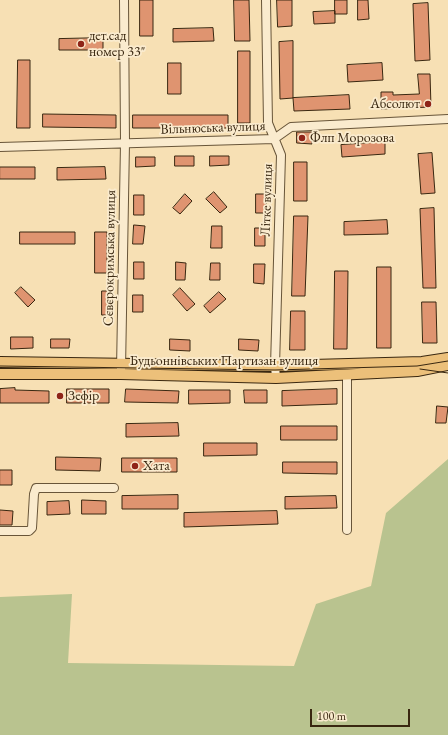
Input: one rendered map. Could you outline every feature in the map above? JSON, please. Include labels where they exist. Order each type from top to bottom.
[{"type":"main road","name":"Будьоннівських Партизан вулиця","points":[[0,362],[275,366],[422,362],[448,358]]},
{"type":"main road","name":"Будьоннівських Партизан вулиця","points":[[0,374],[121,374],[276,378],[417,371],[448,365]]},
{"type":"street","name":"Сєвєрокримська вулиця","points":[[121,374],[125,143],[124,0]]},
{"type":"street","name":"Літке вулиця","points":[[266,0],[268,123],[281,155],[275,366],[276,378]]},
{"type":"street","name":"Вільнюська вулиця","points":[[0,147],[274,139],[291,127],[448,119]]},
{"type":"street","points":[[347,374],[347,530]]},
{"type":"street","points":[[0,531],[29,531],[32,528],[34,494],[36,488],[114,488]]},
{"type":"green space","points":[[448,459],[448,735],[0,735],[0,597],[72,594],[68,663],[294,666],[316,604],[371,586],[386,513]]},
{"type":"building","points":[[140,0],[153,0],[153,36],[140,36]]},
{"type":"building","points":[[234,0],[249,0],[250,41],[235,41]]},
{"type":"building","points":[[277,0],[292,0],[292,26],[278,27]]},
{"type":"building","points":[[335,0],[347,0],[347,14],[335,14]]},
{"type":"building","points":[[358,0],[368,0],[369,19],[358,20]]},
{"type":"building","points":[[428,3],[430,60],[415,61],[413,4]]},
{"type":"building","points":[[335,11],[335,23],[314,24],[313,12]]},
{"type":"building","points":[[213,28],[214,41],[173,42],[173,29]]},
{"type":"building","name":"дет.сад номер 33\"","points":[[103,38],[103,50],[59,50],[59,39]]},
{"type":"building","points":[[293,41],[293,98],[280,99],[279,42]]},
{"type":"building","points":[[238,51],[250,51],[250,123],[238,123]]},
{"type":"building","points":[[18,60],[30,60],[30,128],[17,128]]},
{"type":"building","points":[[168,63],[181,63],[181,94],[168,94]]},
{"type":"building","points":[[382,63],[383,80],[348,82],[347,65]]},
{"type":"building","points":[[418,74],[430,74],[431,107],[381,109],[381,92],[393,92],[393,95],[419,94]]},
{"type":"building","points":[[349,95],[350,109],[294,111],[293,98]]},
{"type":"building","points":[[43,114],[116,115],[116,128],[43,127]]},
{"type":"building","points":[[133,115],[228,115],[228,128],[133,128]]},
{"type":"building","points":[[297,132],[312,132],[312,144],[297,143]]},
{"type":"building","points":[[385,142],[385,154],[342,157],[341,145]]},
{"type":"building","points":[[432,153],[435,193],[421,194],[418,154]]},
{"type":"building","points":[[175,156],[194,156],[194,166],[175,166]]},
{"type":"building","points":[[210,156],[229,156],[229,165],[210,166]]},
{"type":"building","points":[[136,157],[155,157],[155,166],[136,167]]},
{"type":"building","points":[[294,162],[307,162],[307,201],[294,201]]},
{"type":"building","points":[[0,167],[35,167],[35,179],[0,179]]},
{"type":"building","points":[[105,167],[106,179],[57,180],[57,168]]},
{"type":"building","points":[[214,192],[227,207],[220,213],[206,199]]},
{"type":"building","points":[[185,194],[192,201],[180,214],[173,208]]},
{"type":"building","points":[[256,194],[266,194],[266,213],[256,213]]},
{"type":"building","points":[[134,195],[144,195],[144,215],[134,215]]},
{"type":"building","points":[[434,208],[436,288],[423,288],[420,209]]},
{"type":"building","points":[[294,216],[308,216],[305,296],[292,296]]},
{"type":"building","points":[[387,220],[388,234],[344,235],[344,222]]},
{"type":"building","points":[[134,225],[145,226],[143,244],[133,244]]},
{"type":"building","points":[[212,226],[222,226],[222,248],[211,248]]},
{"type":"building","points":[[255,228],[265,228],[265,246],[255,246]]},
{"type":"building","points":[[20,232],[75,232],[75,244],[20,244]]},
{"type":"building","points":[[95,232],[107,232],[107,273],[95,273]]},
{"type":"building","points":[[134,262],[144,262],[144,279],[134,279]]},
{"type":"building","points":[[176,262],[186,263],[185,280],[176,280]]},
{"type":"building","points":[[211,263],[220,263],[220,280],[210,280]]},
{"type":"building","points":[[254,264],[265,264],[264,284],[254,283]]},
{"type":"building","points":[[377,267],[391,267],[391,348],[377,348]]},
{"type":"building","points":[[335,271],[348,271],[347,349],[334,349]]},
{"type":"building","points":[[21,287],[35,300],[28,307],[15,293]]},
{"type":"building","points":[[180,288],[195,304],[187,311],[173,295]]},
{"type":"building","points":[[102,291],[113,291],[113,315],[102,315]]},
{"type":"building","points":[[219,292],[226,299],[210,313],[204,306]]},
{"type":"building","points":[[133,295],[143,295],[143,312],[133,312]]},
{"type":"building","points":[[422,302],[436,302],[437,343],[423,343]]},
{"type":"building","points":[[291,311],[305,311],[305,350],[290,350]]},
{"type":"building","points":[[11,337],[33,337],[33,348],[11,349]]},
{"type":"building","points":[[51,339],[70,339],[69,348],[51,348]]},
{"type":"building","points":[[170,339],[190,340],[190,351],[170,350]]},
{"type":"building","points":[[239,339],[259,340],[258,351],[239,350]]},
{"type":"building","points":[[15,388],[15,390],[49,391],[49,403],[0,403],[0,389]]},
{"type":"building","points":[[67,389],[109,389],[109,403],[67,403]]},
{"type":"building","points":[[126,389],[179,391],[178,403],[125,402]]},
{"type":"building","points":[[337,389],[337,404],[282,406],[282,391]]},
{"type":"building","points":[[189,390],[230,390],[230,403],[189,404]]},
{"type":"building","points":[[244,390],[267,390],[267,403],[245,403]]},
{"type":"building","points":[[437,406],[448,407],[446,423],[436,423]]},
{"type":"building","points":[[178,423],[179,436],[126,437],[126,424]]},
{"type":"building","points":[[281,426],[337,426],[337,440],[281,440]]},
{"type":"building","points":[[204,443],[257,443],[257,455],[204,456]]},
{"type":"building","points":[[56,457],[101,458],[100,471],[56,470]]},
{"type":"building","points":[[122,458],[177,458],[177,472],[122,472]]},
{"type":"building","points":[[283,462],[337,462],[337,474],[283,473]]},
{"type":"building","points":[[0,470],[12,470],[12,485],[0,485]]},
{"type":"building","points":[[178,495],[178,509],[122,509],[122,496]]},
{"type":"building","points":[[336,496],[337,508],[285,509],[285,497]]},
{"type":"building","points":[[82,500],[106,501],[106,514],[82,514]]},
{"type":"building","points":[[69,501],[70,514],[47,515],[47,502]]},
{"type":"building","points":[[0,510],[13,511],[12,525],[0,525]]},
{"type":"building","points":[[277,511],[278,524],[184,527],[184,513]]},
{"type":"tram line","points":[[0,366],[275,370],[417,366],[448,361]]},
{"type":"tram line","points":[[420,369],[448,373]]},
{"type":"place","name":"дет.сад номер 33\"","points":[[81,44]]},
{"type":"place","name":"Абсолют","points":[[428,104]]},
{"type":"place","name":"Флп Морозова","points":[[302,138]]},
{"type":"place","name":"Зефір","points":[[60,396]]},
{"type":"place","name":"Хата","points":[[135,466]]}]
